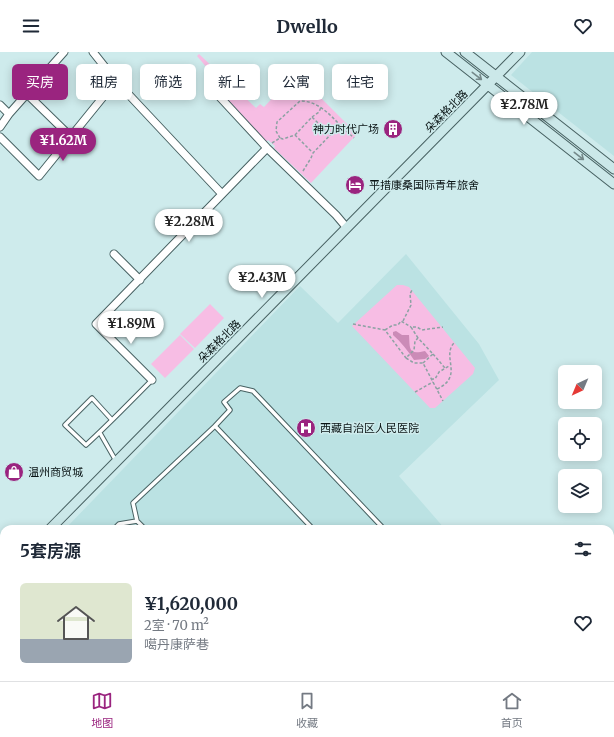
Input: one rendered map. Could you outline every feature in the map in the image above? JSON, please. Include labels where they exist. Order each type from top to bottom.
[{"type":"street","points":[[53,64],[64,52]]},
{"type":"street","points":[[93,52],[102,64]]},
{"type":"street","points":[[446,52],[614,184]]},
{"type":"street","points":[[465,52],[614,169]]},
{"type":"street","name":"朵森格北路","points":[[54,525],[520,52]]},
{"type":"street","points":[[132,99],[222,194]]},
{"type":"street","points":[[0,127],[22,100]]},
{"type":"street","points":[[33,100],[71,137]]},
{"type":"street","points":[[0,137],[39,176],[101,100]]},
{"type":"street","points":[[223,100],[267,148],[336,215],[347,228]]},
{"type":"street","points":[[0,105],[9,114]]},
{"type":"street","points":[[152,380],[96,324],[267,148]]},
{"type":"street","points":[[114,254],[140,280]]},
{"type":"lane","points":[[112,420],[92,398],[65,425],[86,445],[100,433],[152,380]]},
{"type":"lane","points":[[141,525],[137,521],[133,504],[230,410],[224,402],[240,388],[253,391],[380,525]]},
{"type":"lane","points":[[215,426],[309,525]]},
{"type":"lane","points":[[100,433],[117,462]]},
{"type":"lane","points":[[118,525],[137,521]]},
{"type":"path","points":[[280,138],[276,131],[277,122],[297,103],[308,102],[321,107],[354,138]]},
{"type":"path","points":[[267,148],[280,138],[283,139],[294,135],[312,117],[320,112],[321,107]]},
{"type":"path","points":[[312,117],[330,135]]},
{"type":"path","points":[[298,178],[312,158],[312,153],[335,130],[343,128]]},
{"type":"path","points":[[294,135],[312,153]]},
{"type":"path","points":[[353,324],[385,330],[403,321],[411,305],[410,294],[412,290]]},
{"type":"path","points":[[403,321],[411,327],[418,338],[445,368]]},
{"type":"path","points":[[411,327],[417,327],[422,330],[443,327]]},
{"type":"path","points":[[385,330],[407,357],[414,363],[423,363],[434,354]]},
{"type":"path","points":[[407,357],[414,350],[414,343],[418,338]]},
{"type":"path","points":[[437,389],[449,380],[451,371],[449,366],[451,346],[455,342]]},
{"type":"path","points":[[423,363],[443,401]]},
{"type":"path","points":[[432,379],[435,379],[445,368],[449,366]]},
{"type":"path","points":[[415,392],[433,382]]},
{"type":"shaded area","points":[[532,52],[614,52],[614,156],[511,75]]},
{"type":"shaded area","points":[[199,54],[210,64],[204,64],[197,56]]},
{"type":"shaded area","points":[[227,100],[248,100],[256,108],[260,104],[264,107],[271,100],[323,100],[357,134],[311,183],[274,148],[275,146],[268,140],[266,142]]},
{"type":"shaded area","name":"西藏自治区人民医院","points":[[406,254],[479,344],[499,380],[399,476],[442,525],[69,525],[300,286],[338,323]]},
{"type":"shaded area","points":[[397,285],[409,287],[475,368],[473,374],[435,408],[430,408],[352,326]]},
{"type":"shaded area","points":[[210,304],[224,318],[195,348],[180,334]]},
{"type":"shaded area","points":[[396,331],[402,335],[409,335],[411,350],[415,352],[425,351],[429,356],[425,359],[414,360],[393,335],[393,332]]},
{"type":"shaded area","points":[[180,335],[194,349],[165,378],[151,364]]},
{"type":"place","name":"神力时代广场","points":[[393,129]]},
{"type":"place","name":"平措康桑国际青年旅舍","points":[[355,185]]},
{"type":"place","name":"西藏自治区人民医院","points":[[306,428]]},
{"type":"place","name":"温州商贸城","points":[[14,472]]}]
